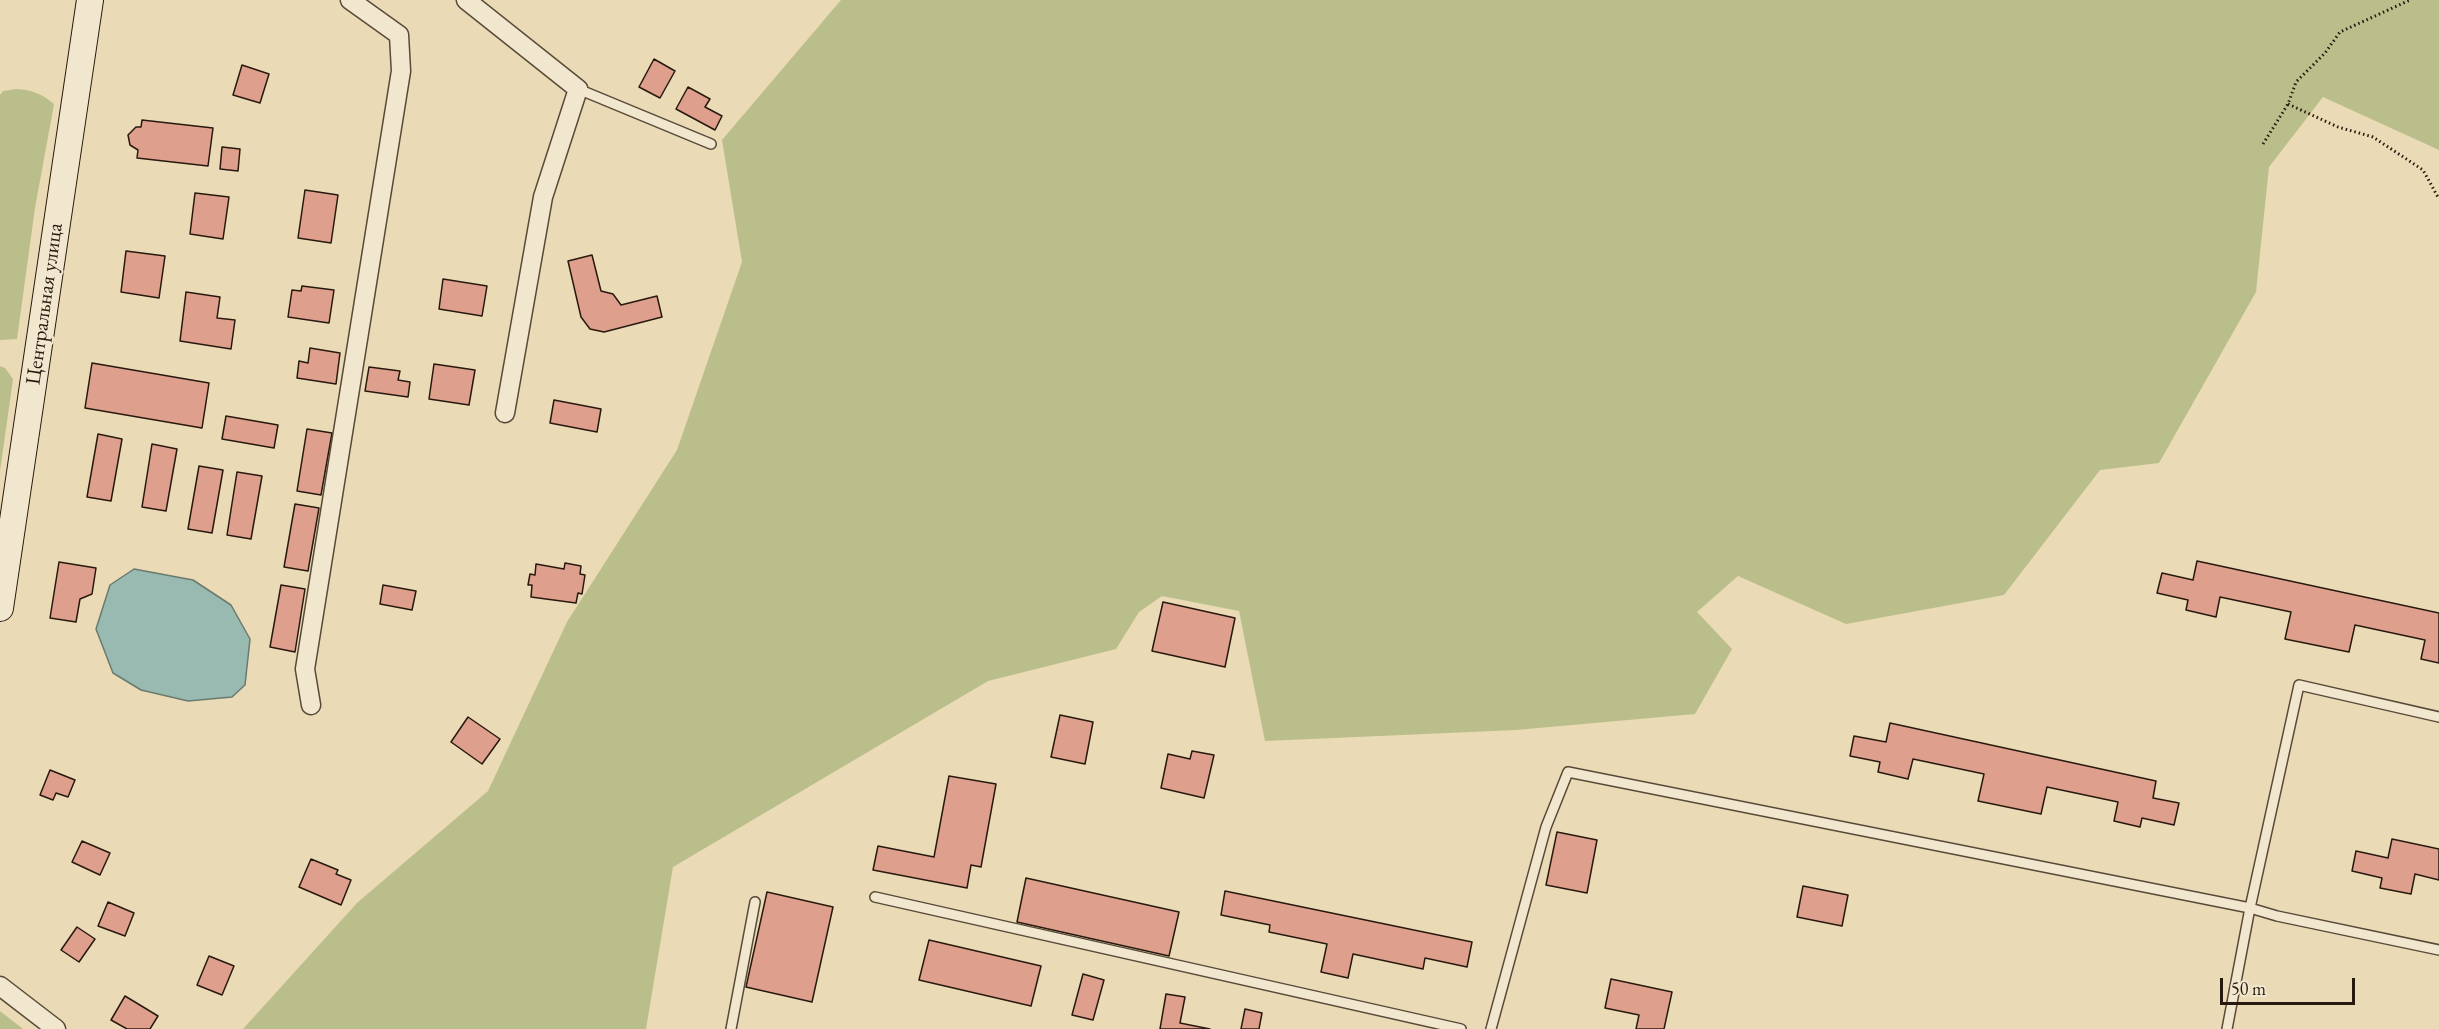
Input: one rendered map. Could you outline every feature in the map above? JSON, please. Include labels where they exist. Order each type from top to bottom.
[{"type":"main road","name":"Центральная улица","points":[[0,608],[3,565],[90,0]]},
{"type":"street","points":[[311,705],[305,669],[401,71],[399,35],[350,0]]},
{"type":"street","points":[[466,0],[578,88],[543,197],[505,413]]},
{"type":"street","points":[[0,986],[56,1029]]},
{"type":"lane","points":[[578,88],[711,144]]},
{"type":"lane","points":[[2227,1029],[2250,908],[2299,685],[2439,717]]},
{"type":"lane","points":[[1491,1029],[1546,827],[1568,772],[2250,908],[2277,916],[2439,950]]},
{"type":"lane","points":[[875,897],[1461,1029]]},
{"type":"lane","points":[[731,1029],[755,902]]},
{"type":"path","points":[[2263,144],[2288,104],[2296,82],[2325,53],[2340,32],[2410,0]]},
{"type":"path","points":[[2288,104],[2338,127],[2373,137],[2423,170],[2439,199]]},
{"type":"green space","points":[[841,0],[2439,0],[2439,150],[2323,97],[2269,167],[2256,292],[2159,463],[2100,470],[2004,595],[1846,624],[1738,576],[1697,612],[1732,649],[1695,714],[1516,730],[1265,741],[1239,611],[1162,596],[1139,612],[1116,649],[988,681],[673,867],[646,1029],[243,1029],[357,903],[488,791],[567,622],[677,450],[742,262],[722,140]]},
{"type":"green space","points":[[17,89],[37,93],[54,104],[35,208],[17,339],[0,340],[0,95],[3,91]]},
{"type":"green space","points":[[0,366],[5,368],[13,379],[0,471]]},
{"type":"green space","points":[[0,1011],[23,1029],[0,1029]]},
{"type":"water","points":[[134,569],[193,580],[231,605],[250,639],[245,685],[232,697],[188,701],[141,690],[113,673],[96,629],[110,585]]},
{"type":"building","points":[[654,59],[675,71],[660,98],[639,87]]},
{"type":"building","points":[[242,65],[269,74],[260,103],[233,95]]},
{"type":"building","points":[[688,87],[710,99],[705,107],[722,116],[715,130],[676,109]]},
{"type":"building","points":[[142,120],[213,128],[208,166],[137,158],[138,150],[130,145],[128,135],[136,127],[141,127]]},
{"type":"building","points":[[222,147],[240,149],[238,171],[220,169]]},
{"type":"building","points":[[305,190],[338,195],[331,243],[298,238]]},
{"type":"building","points":[[195,193],[229,197],[223,239],[190,234]]},
{"type":"building","points":[[126,251],[165,256],[159,298],[121,292]]},
{"type":"building","points":[[592,255],[601,291],[613,294],[621,305],[657,296],[662,317],[604,332],[590,329],[581,317],[568,261]]},
{"type":"building","points":[[443,279],[487,286],[482,316],[439,309]]},
{"type":"building","points":[[302,286],[334,290],[329,323],[288,317],[292,290],[301,291]]},
{"type":"building","points":[[186,292],[220,297],[217,318],[235,320],[231,349],[180,341]]},
{"type":"building","points":[[310,348],[340,353],[336,384],[297,378],[299,361],[308,363]]},
{"type":"building","points":[[92,363],[209,383],[202,428],[85,408]]},
{"type":"building","points":[[434,364],[475,370],[469,405],[429,399]]},
{"type":"building","points":[[369,367],[400,371],[398,380],[410,382],[408,397],[365,391]]},
{"type":"building","points":[[554,400],[601,409],[597,432],[550,423]]},
{"type":"building","points":[[226,416],[278,425],[274,448],[222,439]]},
{"type":"building","points":[[307,429],[332,433],[321,495],[297,491]]},
{"type":"building","points":[[98,434],[122,439],[111,501],[87,497]]},
{"type":"building","points":[[152,444],[177,449],[166,511],[142,507]]},
{"type":"building","points":[[199,466],[223,470],[212,533],[188,529]]},
{"type":"building","points":[[237,472],[262,476],[251,539],[227,535]]},
{"type":"building","points":[[295,504],[319,508],[308,571],[284,567]]},
{"type":"building","points":[[2197,561],[2439,613],[2439,663],[2421,659],[2425,640],[2355,625],[2349,652],[2285,639],[2291,612],[2220,597],[2216,617],[2186,610],[2188,600],[2157,593],[2162,573],[2193,580]]},
{"type":"building","points":[[59,562],[96,568],[92,594],[80,599],[76,622],[50,618]]},
{"type":"building","points":[[565,563],[581,566],[580,574],[585,575],[582,594],[578,593],[576,603],[531,597],[532,585],[528,585],[530,574],[535,575],[536,564],[564,569]]},
{"type":"building","points":[[281,585],[305,589],[295,652],[270,647]]},
{"type":"building","points":[[383,585],[416,591],[412,610],[380,604]]},
{"type":"building","points":[[1163,602],[1235,618],[1225,667],[1152,651]]},
{"type":"building","points":[[1060,715],[1093,722],[1085,764],[1051,757]]},
{"type":"building","points":[[468,717],[500,739],[482,764],[451,742]]},
{"type":"building","points":[[1890,723],[2156,781],[2153,798],[2179,803],[2174,825],[2142,818],[2140,827],[2114,821],[2118,802],[2047,787],[2041,814],[1978,801],[1984,774],[1913,759],[1908,779],[1878,772],[1880,762],[1850,756],[1854,736],[1886,742]]},
{"type":"building","points":[[1192,751],[1214,755],[1204,798],[1161,788],[1168,754],[1190,759]]},
{"type":"building","points":[[50,770],[75,780],[68,797],[56,793],[53,800],[40,795]]},
{"type":"building","points":[[949,776],[996,784],[981,867],[971,865],[967,888],[873,870],[878,846],[934,857]]},
{"type":"building","points":[[1557,832],[1597,840],[1587,893],[1546,885]]},
{"type":"building","points":[[2392,839],[2439,849],[2439,880],[2415,874],[2411,894],[2380,888],[2382,878],[2352,871],[2356,851],[2388,858]]},
{"type":"building","points":[[82,841],[110,853],[100,875],[72,862]]},
{"type":"building","points":[[311,859],[338,870],[336,874],[351,880],[341,905],[299,887]]},
{"type":"building","points":[[1026,878],[1179,912],[1169,956],[1017,922]]},
{"type":"building","points":[[1803,886],[1848,895],[1842,926],[1797,917]]},
{"type":"building","points":[[1225,891],[1472,942],[1467,967],[1425,958],[1423,969],[1353,954],[1348,978],[1321,972],[1327,944],[1269,932],[1270,925],[1221,915]]},
{"type":"building","points":[[767,892],[833,907],[812,1002],[746,987]]},
{"type":"building","points":[[108,902],[134,913],[125,936],[98,926]]},
{"type":"building","points":[[77,927],[95,939],[79,962],[61,950]]},
{"type":"building","points":[[929,940],[1041,966],[1031,1006],[919,980]]},
{"type":"building","points":[[209,956],[234,966],[222,995],[197,985]]},
{"type":"building","points":[[1083,974],[1104,980],[1093,1020],[1072,1015]]},
{"type":"building","points":[[1611,979],[1672,992],[1664,1029],[1636,1029],[1639,1015],[1605,1008]]},
{"type":"building","points":[[1166,994],[1185,997],[1180,1023],[1210,1029],[1160,1029]]},
{"type":"building","points":[[125,996],[158,1016],[150,1029],[127,1029],[111,1020]]},
{"type":"building","points":[[1245,1009],[1262,1013],[1259,1029],[1241,1029]]}]
